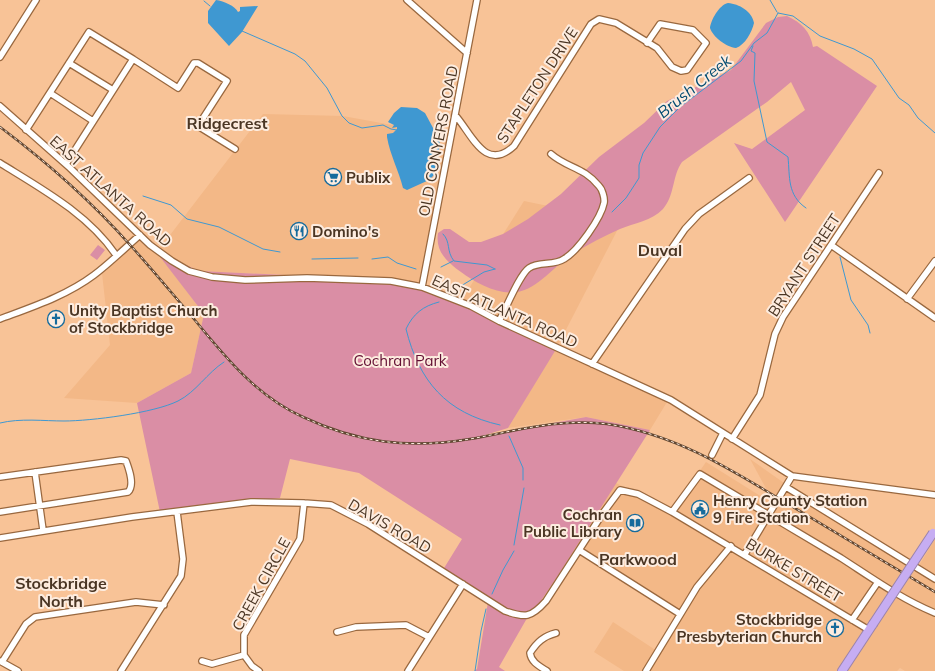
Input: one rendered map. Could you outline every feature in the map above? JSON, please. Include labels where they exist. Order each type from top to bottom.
[{"type":"highway","points":[[842,671],[934,532]]},
{"type":"street","points":[[0,57],[36,0]]},
{"type":"street","points":[[407,0],[467,53]]},
{"type":"street","name":"OLD CONYERS ROAD","points":[[422,287],[477,0]]},
{"type":"street","name":"STAPLETON DRIVE","points":[[455,115],[480,149],[495,156],[506,154],[514,146],[591,24],[599,19],[616,23],[648,43],[657,48],[672,67],[685,71],[706,43],[693,30],[660,24],[648,43]]},
{"type":"street","points":[[26,130],[89,32],[178,88],[194,63],[198,63],[227,81],[198,126],[234,149]]},
{"type":"street","points":[[66,164],[133,59]]},
{"type":"street","points":[[69,63],[113,90]]},
{"type":"street","points":[[50,93],[93,121]]},
{"type":"street","name":"EAST ATLANTA ROAD","points":[[0,106],[66,164],[154,249],[179,266],[212,277],[245,280],[306,278],[390,281],[422,287],[471,306],[499,321],[671,400],[792,476],[935,495]]},
{"type":"street","points":[[499,321],[522,276],[534,266],[556,263],[569,256],[579,246],[597,219],[605,201],[600,187],[589,174],[557,159],[551,154]]},
{"type":"street","points":[[0,163],[79,215],[100,235],[116,255]]},
{"type":"street","name":"BRYANT STREET","points":[[732,439],[760,395],[775,334],[783,317],[879,173]]},
{"type":"street","points":[[592,364],[685,229],[699,214],[749,178]]},
{"type":"street","points":[[0,320],[46,302],[69,291],[95,275],[140,235]]},
{"type":"street","points":[[832,245],[935,318]]},
{"type":"street","points":[[907,299],[935,260]]},
{"type":"street","points":[[712,455],[723,433]]},
{"type":"street","points":[[0,477],[121,460],[126,461],[132,484],[128,492],[0,512]]},
{"type":"street","points":[[35,472],[43,530]]},
{"type":"street","points":[[672,512],[700,474],[770,515],[878,582],[901,598],[935,613]]},
{"type":"street","points":[[745,554],[770,515],[792,476]]},
{"type":"street","points":[[786,487],[935,579]]},
{"type":"street","name":"BURKE STREET","points":[[620,490],[638,494],[672,512],[745,554],[852,620],[871,627]]},
{"type":"street","name":"DAVIS ROAD","points":[[0,538],[43,530],[251,502],[331,505],[368,524],[505,611],[519,616],[530,615],[538,611],[546,602],[620,490]]},
{"type":"street","name":"CREEK CIRCLE","points":[[259,671],[252,666],[244,655],[244,635],[300,539],[304,503]]},
{"type":"street","points":[[121,671],[178,583],[183,570],[177,512]]},
{"type":"street","points":[[646,671],[697,587],[731,546]]},
{"type":"street","points":[[579,550],[680,614]]},
{"type":"street","points":[[852,620],[878,582]]},
{"type":"street","points":[[408,671],[428,637],[463,584]]},
{"type":"street","points":[[18,671],[1,661],[31,619],[38,616],[136,602],[164,605]]},
{"type":"street","points":[[337,632],[356,627],[406,625],[428,637]]},
{"type":"street","points":[[547,671],[530,658],[530,653],[546,636],[556,633]]},
{"type":"street","points":[[202,661],[212,664],[244,655]]},
{"type":"shaded area","points":[[263,114],[343,116],[452,136],[422,284],[386,280],[200,271],[158,253],[204,314],[191,373],[137,403],[64,398],[110,345],[101,264],[137,231],[157,252]]},
{"type":"shaded area","points":[[636,194],[555,351],[667,402],[650,430],[586,417],[508,428],[554,351],[461,301],[524,201],[563,209]]},
{"type":"shaded area","points":[[750,459],[915,572],[935,539],[935,671],[905,671],[900,668],[897,671],[624,671],[594,652],[613,622],[657,651],[681,613],[575,547],[616,483],[672,511],[706,462],[775,505]]},
{"type":"green space","points":[[787,16],[804,28],[810,36],[813,47],[817,46],[877,86],[785,222],[734,143],[752,149],[805,110],[791,82],[767,102],[682,162],[676,173],[670,198],[659,213],[597,240],[567,258],[547,276],[525,290],[517,292],[502,292],[480,284],[451,264],[443,256],[438,245],[438,233],[444,229],[450,229],[469,242],[481,242],[503,234],[528,219],[561,194],[599,157],[644,123],[667,101],[731,70],[766,23],[778,17]]},
{"type":"green space","points":[[98,245],[105,250],[97,260],[90,255]]},
{"type":"green space","name":"Cochran Park","points":[[157,253],[200,271],[386,280],[422,284],[461,301],[555,351],[508,428],[482,436],[586,417],[650,430],[557,577],[538,605],[530,613],[499,667],[505,671],[474,671],[477,669],[488,602],[505,611],[441,573],[462,539],[359,473],[290,459],[280,498],[160,512],[137,403],[191,373],[204,314]]},
{"type":"water","points":[[216,0],[229,4],[238,12],[240,11],[240,7],[258,6],[242,32],[229,46],[208,23],[208,11]]},
{"type":"water","points":[[728,3],[736,5],[748,12],[754,23],[748,38],[736,48],[728,46],[720,41],[710,28],[716,13]]},
{"type":"water","points":[[401,107],[417,108],[425,113],[439,139],[440,145],[434,175],[429,180],[407,190],[403,188],[387,137],[387,134],[393,133],[397,129],[397,127],[392,128],[394,125],[388,122],[394,113]]},
{"type":"waterway","name":"Brush Creek","points":[[770,0],[777,12]]},
{"type":"waterway","points":[[204,1],[210,6]]},
{"type":"waterway","points":[[778,13],[793,16],[820,36],[854,49],[872,59],[899,98],[909,105],[918,118],[935,133]]},
{"type":"waterway","name":"Brush Creek","points":[[612,212],[626,198],[639,178],[639,165],[643,153],[660,127],[680,107],[741,61],[754,43],[767,33],[778,13]]},
{"type":"waterway","points":[[242,31],[295,54],[305,61],[327,88],[342,116],[349,123],[362,128],[383,125],[397,130]]},
{"type":"waterway","points":[[753,46],[751,51],[755,53],[754,81],[767,142],[788,157],[792,191],[795,197],[806,208]]},
{"type":"waterway","points":[[143,196],[171,205],[187,219],[219,227],[263,249],[280,252]]},
{"type":"waterway","points":[[443,234],[447,240],[450,254],[454,261],[487,265],[495,269]]},
{"type":"waterway","points":[[372,259],[388,257],[397,263],[416,269]]},
{"type":"waterway","points":[[840,257],[851,300],[868,325],[870,333]]},
{"type":"waterway","points":[[312,259],[358,258]]},
{"type":"waterway","points":[[441,267],[453,261]]},
{"type":"waterway","name":"Brush Creek","points":[[451,292],[484,272],[495,269]]},
{"type":"waterway","name":"Brush Creek","points":[[439,302],[419,311],[406,329],[419,364],[427,379],[450,403],[481,420],[500,425]]},
{"type":"waterway","points":[[0,423],[24,420],[90,420],[122,416],[154,409],[178,401],[190,393],[212,371],[224,362]]},
{"type":"waterway","name":"Brush Creek","points":[[509,436],[523,468],[523,480]]},
{"type":"waterway","name":"Brush Creek","points":[[514,545],[524,488]]},
{"type":"waterway","name":"Brush Creek","points":[[492,594],[514,551]]},
{"type":"waterway","name":"Brush Creek","points":[[475,671],[486,609]]},
{"type":"railway","points":[[0,127],[52,169],[101,214],[138,254],[240,372],[269,397],[285,408],[303,417],[344,433],[384,442],[405,443],[448,442],[555,424],[607,424],[632,429],[679,444],[723,466],[935,592]]},
{"type":"place","name":"Publix","points":[[333,177]]},
{"type":"place","name":"Domino's","points":[[299,231]]},
{"type":"place","name":"Unity Baptist Church of Stockbridge","points":[[56,319]]},
{"type":"place","name":"Henry County Station 9 Fire Station","points":[[700,509]]},
{"type":"place","name":"Cochran Public Library","points":[[635,523]]},
{"type":"place","name":"Stockbridge Presbyterian Church","points":[[835,628]]},
{"type":"district","name":"Ridgecrest","points":[[227,123]]},
{"type":"district","name":"Duval","points":[[660,250]]},
{"type":"district","name":"Parkwood","points":[[638,559]]},
{"type":"district","name":"Stockbridge North","points":[[61,592]]}]
